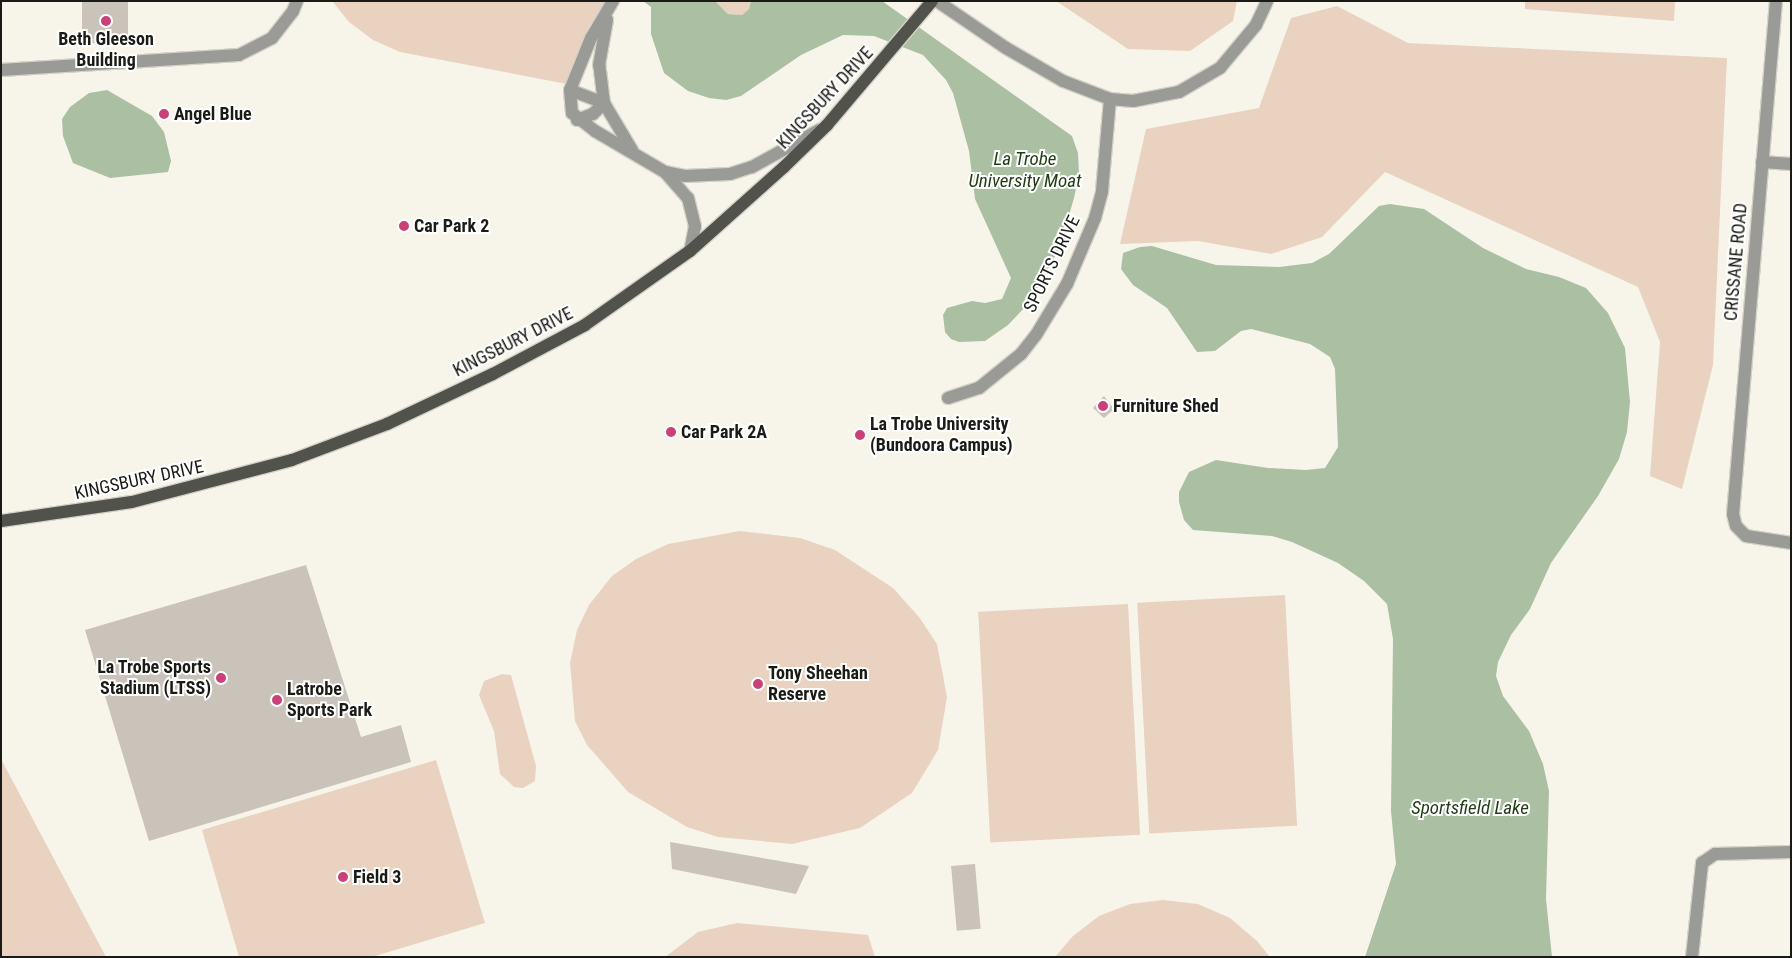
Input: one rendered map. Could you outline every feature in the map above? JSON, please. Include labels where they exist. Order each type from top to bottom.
[{"type":"main road","name":"KINGSBURY DRIVE","points":[[1,521],[85,510],[176,492],[292,460],[387,424],[494,374],[585,325],[690,252],[827,125],[932,1]]},
{"type":"street","points":[[1,70],[239,55],[272,38],[293,11],[297,1]]},
{"type":"street","points":[[613,1],[591,38],[570,90],[572,113],[577,120],[665,172],[688,198],[694,210],[695,226],[690,252]]},
{"type":"street","points":[[613,1],[600,50],[600,86],[604,103],[633,152]]},
{"type":"street","points":[[937,1],[1006,48],[1063,81],[1110,99],[1152,99],[1179,92],[1202,80],[1220,68],[1256,25],[1266,1]]},
{"type":"street","name":"CRISSANE ROAD","points":[[1776,1],[1733,514],[1736,526],[1753,538],[1791,543]]},
{"type":"street","points":[[570,90],[604,103]]},
{"type":"street","name":"SPORTS DRIVE","points":[[948,398],[979,388],[1021,354],[1036,335],[1067,284],[1095,218],[1102,191],[1110,99]]},
{"type":"street","points":[[577,120],[593,114],[604,103]]},
{"type":"street","points":[[665,172],[685,176],[730,174],[752,167],[827,125]]},
{"type":"street","points":[[1762,162],[1791,164]]},
{"type":"street","points":[[1692,957],[1702,864],[1715,854],[1791,852]]},
{"type":"shaded area","points":[[332,1],[607,1],[567,84],[400,52],[373,40],[349,22]]},
{"type":"shaded area","points":[[715,1],[751,1],[749,9],[742,15],[728,14]]},
{"type":"shaded area","points":[[1056,1],[1237,1],[1233,21],[1190,51],[1128,49]]},
{"type":"shaded area","points":[[1525,1],[1675,1],[1674,21],[1525,9]]},
{"type":"shaded area","points":[[1337,6],[1408,43],[1727,58],[1713,365],[1682,489],[1650,476],[1660,342],[1638,287],[1385,172],[1322,237],[1271,254],[1198,241],[1120,244],[1146,129],[1259,108],[1291,18]]},
{"type":"shaded area","name":"Tony Sheehan Reserve","points":[[740,531],[800,538],[835,550],[893,588],[919,617],[937,644],[947,697],[938,750],[912,793],[860,828],[792,844],[718,837],[687,827],[628,792],[587,745],[575,721],[570,663],[577,630],[589,605],[612,576],[636,559],[668,544]]},
{"type":"shaded area","points":[[1285,595],[1297,826],[1149,833],[1137,603]]},
{"type":"shaded area","points":[[1128,604],[1140,835],[990,843],[978,612]]},
{"type":"shaded area","points":[[502,674],[511,675],[536,766],[535,781],[523,788],[514,787],[500,774],[494,731],[479,695],[484,681]]},
{"type":"shaded area","points":[[1,759],[106,957],[1,957]]},
{"type":"shaded area","name":"Field 3","points":[[436,760],[485,923],[372,957],[239,957],[202,830]]},
{"type":"shaded area","points":[[1163,900],[1198,904],[1230,918],[1257,941],[1270,957],[1055,957],[1073,936],[1099,916],[1130,904]]},
{"type":"shaded area","points":[[737,923],[868,935],[875,957],[665,957],[698,932]]},
{"type":"water","name":"La Trobe University Moat","points":[[643,1],[715,1],[728,14],[742,15],[749,9],[751,1],[882,1],[1072,136],[1078,153],[1079,174],[1074,198],[1059,249],[1029,303],[1008,325],[985,341],[959,342],[951,339],[945,332],[943,315],[947,308],[972,301],[985,303],[1002,299],[1011,278],[975,199],[969,151],[953,93],[946,80],[923,55],[874,36],[843,35],[801,55],[741,96],[726,100],[709,98],[688,91],[664,73],[651,34],[651,7]]},
{"type":"water","points":[[107,90],[152,116],[164,132],[171,161],[168,172],[110,178],[73,163],[63,136],[62,119],[70,107],[89,93]]},
{"type":"water","name":"Sportsfield Lake","points":[[1390,204],[1424,209],[1483,248],[1526,269],[1559,277],[1586,288],[1608,313],[1625,348],[1630,402],[1627,432],[1619,459],[1598,496],[1551,563],[1530,609],[1511,635],[1498,662],[1496,676],[1503,696],[1529,731],[1543,764],[1549,791],[1546,899],[1552,957],[1365,957],[1396,864],[1391,811],[1393,639],[1387,604],[1364,581],[1338,563],[1292,542],[1272,536],[1193,530],[1184,520],[1179,502],[1179,492],[1189,472],[1216,460],[1268,468],[1306,470],[1325,468],[1338,447],[1335,369],[1330,357],[1310,344],[1251,329],[1241,331],[1215,351],[1197,352],[1167,308],[1133,285],[1121,269],[1123,253],[1140,247],[1152,246],[1216,265],[1279,267],[1312,263],[1329,254],[1379,206]]},
{"type":"building","name":"Beth Gleeson Building","points":[[82,1],[128,1],[128,43],[82,43]]},
{"type":"building","name":"Furniture Shed","points":[[1104,396],[1114,409],[1104,418],[1093,408]]},
{"type":"building","name":"La Trobe Sports Stadium (LTSS)","points":[[306,565],[361,737],[401,725],[411,762],[149,841],[85,630]]},
{"type":"building","points":[[670,842],[809,866],[796,894],[672,869]]},
{"type":"building","points":[[975,864],[981,929],[957,931],[951,866]]},
{"type":"place","name":"Beth Gleeson Building","points":[[106,21]]},
{"type":"place","name":"Angel Blue","points":[[164,114]]},
{"type":"place","name":"Car Park 2","points":[[404,226]]},
{"type":"place","name":"Furniture Shed","points":[[1103,406]]},
{"type":"place","name":"Car Park 2A","points":[[671,432]]},
{"type":"place","name":"La Trobe University (Bundoora Campus)","points":[[860,435]]},
{"type":"place","name":"La Trobe Sports Stadium (LTSS)","points":[[221,678]]},
{"type":"place","name":"Tony Sheehan Reserve","points":[[758,684]]},
{"type":"place","name":"Latrobe Sports Park","points":[[277,700]]},
{"type":"place","name":"Field 3","points":[[343,877]]}]
